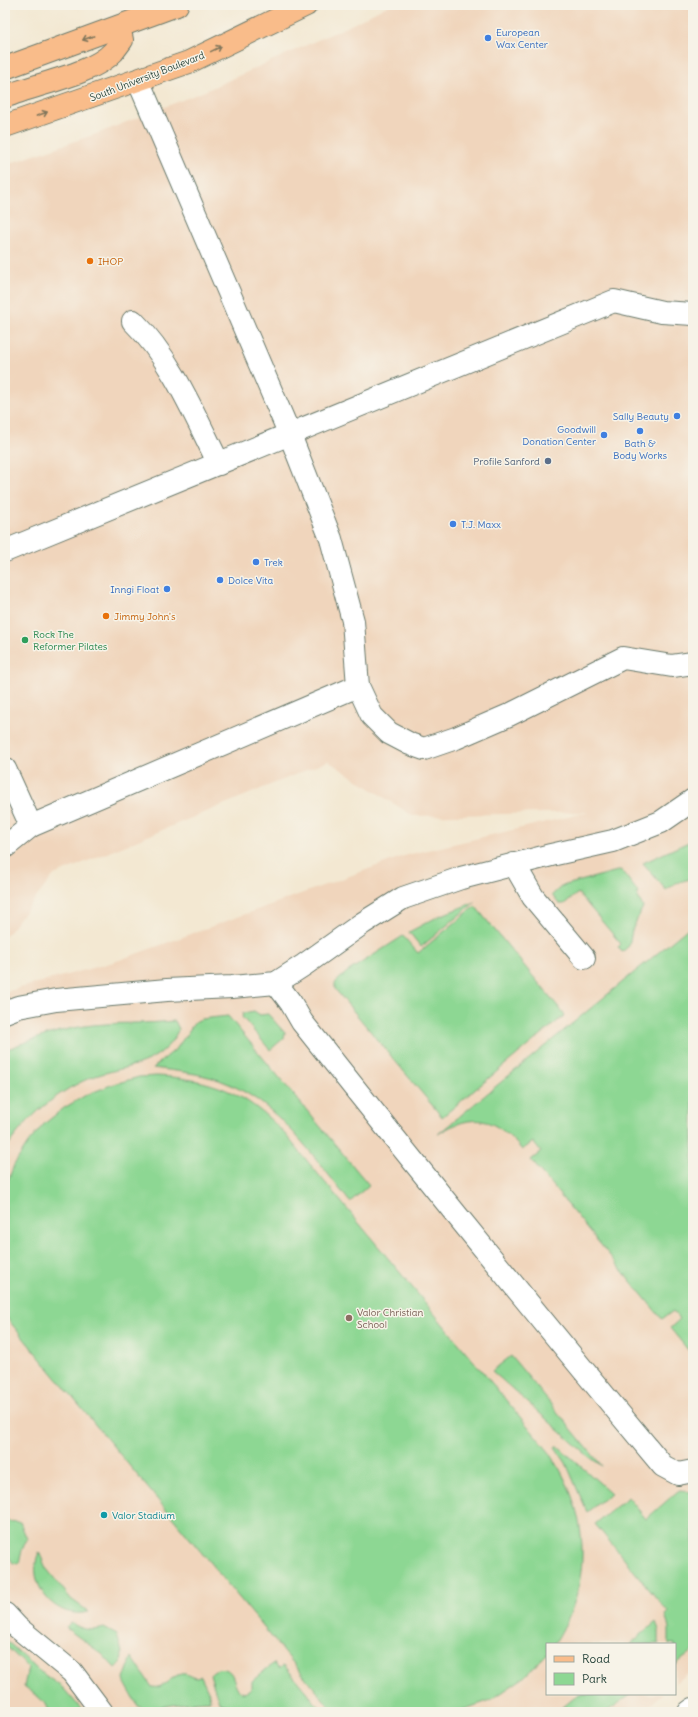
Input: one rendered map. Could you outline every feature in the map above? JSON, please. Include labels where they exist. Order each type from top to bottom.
[{"type":"main road","points":[[5,68],[178,5]]},
{"type":"main road","name":"South University Boulevard","points":[[5,126],[188,62],[306,5]]},
{"type":"main road","points":[[5,97],[98,64],[112,53],[122,40],[120,27]]},
{"type":"street","points":[[138,80],[290,435],[333,546],[353,621],[358,686],[372,716],[389,733],[410,744],[424,749],[456,738],[496,721],[623,658],[672,666],[693,663]]},
{"type":"street","points":[[5,551],[614,302],[662,312],[693,314]]},
{"type":"street","points":[[133,321],[147,334],[184,392],[218,464]]},
{"type":"street","points":[[5,847],[30,826],[358,686]]},
{"type":"street","points":[[5,770],[30,826]]},
{"type":"street","points":[[5,1012],[18,1007],[56,1000],[167,990],[276,983],[363,923],[403,898],[461,878],[613,841],[661,822],[693,800]]},
{"type":"street","points":[[514,864],[533,897],[584,958]]},
{"type":"street","points":[[276,983],[291,1003],[302,1022],[406,1153],[507,1279],[663,1466],[678,1474],[693,1471]]},
{"type":"street","points":[[5,1614],[17,1627],[72,1672],[102,1712]]},
{"type":"street","points":[[689,1712],[693,1709]]},
{"type":"shaded area","points":[[389,5],[693,5],[693,1669],[676,1683],[676,1643],[546,1643],[546,1695],[662,1695],[641,1712],[5,1712],[5,992],[114,962],[407,855],[589,812],[413,816],[328,761],[54,875],[5,937],[5,165],[99,133],[205,91],[351,25]]},
{"type":"green space","points":[[693,840],[693,878],[676,883],[666,890],[643,863]]},
{"type":"green space","points":[[621,870],[638,892],[637,895],[643,907],[632,930],[629,946],[622,952],[618,947],[621,944],[578,893],[564,904],[559,904],[552,895],[562,886]]},
{"type":"green space","points":[[475,902],[421,947],[409,932],[439,916]]},
{"type":"green space","points":[[475,906],[565,1015],[442,1117],[335,989],[335,983],[347,972],[403,936],[418,953]]},
{"type":"green space","points":[[693,924],[693,1356],[670,1328],[680,1319],[673,1311],[662,1319],[531,1160],[541,1152],[533,1142],[522,1150],[503,1131],[484,1121],[463,1122],[438,1134]]},
{"type":"green space","points":[[254,1011],[260,1015],[268,1014],[285,1033],[284,1038],[270,1050],[242,1017],[243,1013]]},
{"type":"green space","points":[[228,1016],[369,1185],[350,1202],[292,1131],[259,1101],[240,1089],[219,1080],[195,1074],[153,1068],[177,1048],[195,1022],[201,1019]]},
{"type":"green space","points":[[175,1021],[179,1029],[170,1043],[160,1053],[149,1060],[96,1076],[70,1088],[48,1102],[38,1111],[12,1139],[5,1150],[5,1050],[48,1034],[82,1026]]},
{"type":"green space","points":[[157,1076],[195,1080],[227,1090],[256,1107],[270,1119],[284,1133],[550,1453],[563,1476],[573,1500],[579,1524],[582,1548],[581,1573],[576,1597],[567,1621],[555,1643],[546,1643],[546,1655],[523,1678],[491,1700],[453,1712],[334,1712],[5,1316],[5,1188],[14,1165],[28,1143],[44,1124],[64,1108],[86,1095],[111,1085],[139,1077]]},
{"type":"green space","points":[[511,1356],[602,1466],[588,1456],[492,1371]]},
{"type":"green space","points":[[557,1445],[611,1493],[587,1512],[566,1463],[555,1447]]},
{"type":"green space","points":[[678,1491],[693,1492],[693,1651],[676,1664],[676,1643],[669,1643],[669,1628],[665,1615],[668,1612],[595,1524],[628,1497],[646,1519]]},
{"type":"green space","points":[[5,1521],[20,1522],[27,1539],[22,1550],[19,1564],[13,1563],[5,1551]]},
{"type":"green space","points":[[39,1552],[46,1568],[71,1599],[89,1612],[77,1613],[65,1611],[46,1597],[36,1576],[36,1564]]},
{"type":"green space","points":[[656,1622],[659,1630],[659,1643],[631,1643]]},
{"type":"green space","points":[[71,1623],[87,1629],[95,1630],[104,1628],[117,1635],[122,1653],[119,1665],[116,1668],[114,1667],[102,1654],[66,1628]]},
{"type":"green space","points":[[5,1639],[38,1670],[63,1688],[84,1712],[48,1712],[47,1707],[42,1700],[24,1687],[28,1667],[5,1645]]},
{"type":"green space","points":[[132,1657],[152,1687],[160,1687],[177,1675],[181,1674],[186,1674],[197,1678],[201,1676],[209,1693],[210,1701],[144,1709],[138,1706],[124,1679]]},
{"type":"green space","points":[[274,1663],[279,1669],[284,1665],[323,1712],[257,1712],[219,1703],[210,1674],[212,1672],[221,1668],[227,1670],[232,1675],[239,1690],[244,1693],[248,1692],[252,1688],[252,1681]]},
{"type":"green space","points":[[578,1695],[631,1695],[606,1712],[557,1712]]},
{"type":"place","name":"European Wax Center","points":[[488,38]]},
{"type":"place","name":"IHOP","points":[[90,261]]},
{"type":"place","name":"Sally Beauty","points":[[677,416]]},
{"type":"place","name":"Bath & Body Works","points":[[640,431]]},
{"type":"place","name":"Goodwill Donation Center","points":[[604,435]]},
{"type":"place","name":"Profile Sanford","points":[[548,461]]},
{"type":"place","name":"T.J. Maxx","points":[[453,524]]},
{"type":"place","name":"Trek","points":[[256,562]]},
{"type":"place","name":"Dolce Vita","points":[[220,580]]},
{"type":"place","name":"Inngi Float","points":[[167,589]]},
{"type":"place","name":"Jimmy John's","points":[[106,616]]},
{"type":"place","name":"Rock The Reformer Pilates","points":[[25,640]]},
{"type":"place","name":"Valor Christian School","points":[[349,1318]]},
{"type":"place","name":"Valor Stadium","points":[[104,1515]]}]
